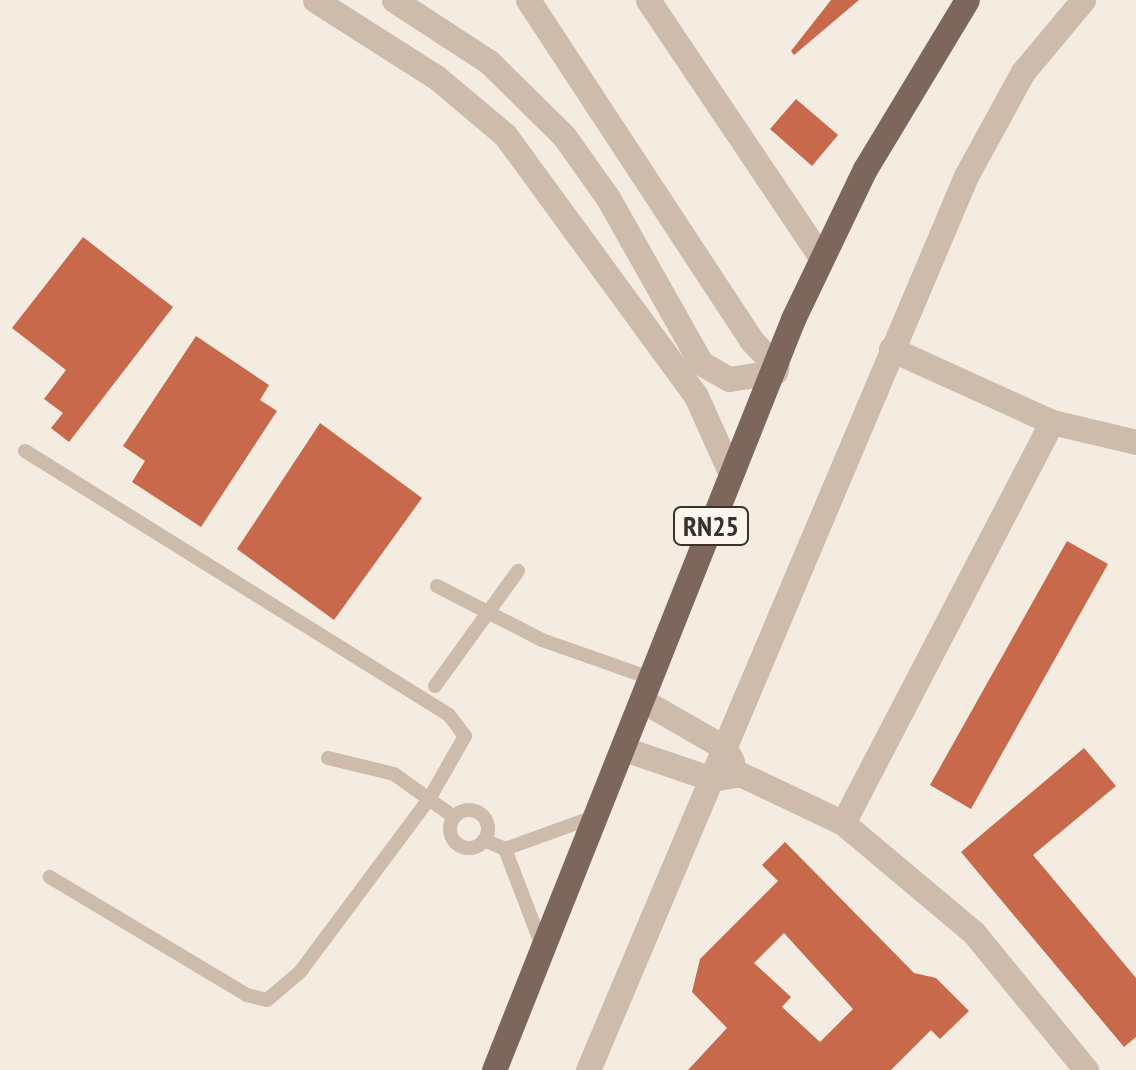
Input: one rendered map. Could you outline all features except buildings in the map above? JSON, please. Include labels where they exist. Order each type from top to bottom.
[{"type":"main road","name":"RN25","points":[[494,1070],[627,750],[731,474],[820,257],[967,0]]},
{"type":"street","points":[[315,0],[436,77],[506,135],[676,351],[728,380],[776,369],[751,340],[528,0]]},
{"type":"street","points":[[394,0],[489,62],[564,136],[628,230],[731,474]]},
{"type":"street","points":[[648,0],[820,257]]},
{"type":"street","points":[[588,1070],[892,349],[1000,110],[1082,0]]},
{"type":"street","points":[[892,349],[1052,422],[1136,442]]},
{"type":"street","points":[[842,822],[1052,422]]},
{"type":"street","points":[[650,690],[724,748],[740,774],[842,822],[974,933],[1086,1070]]},
{"type":"street","points":[[627,750],[712,779],[740,774]]},
{"type":"lane","points":[[25,451],[449,715],[464,736],[428,799],[300,972],[267,1000],[247,995],[50,877]]},
{"type":"lane","points":[[435,686],[492,614],[518,571]]},
{"type":"lane","points":[[437,586],[650,690]]},
{"type":"lane","points":[[328,758],[394,774],[454,818]]},
{"type":"lane","points":[[454,818],[468,810],[484,816],[484,840]]},
{"type":"lane","points":[[484,840],[506,849],[600,814]]},
{"type":"lane","points":[[454,818],[455,841],[470,848],[484,840]]},
{"type":"lane","points":[[506,849],[544,950]]}]
